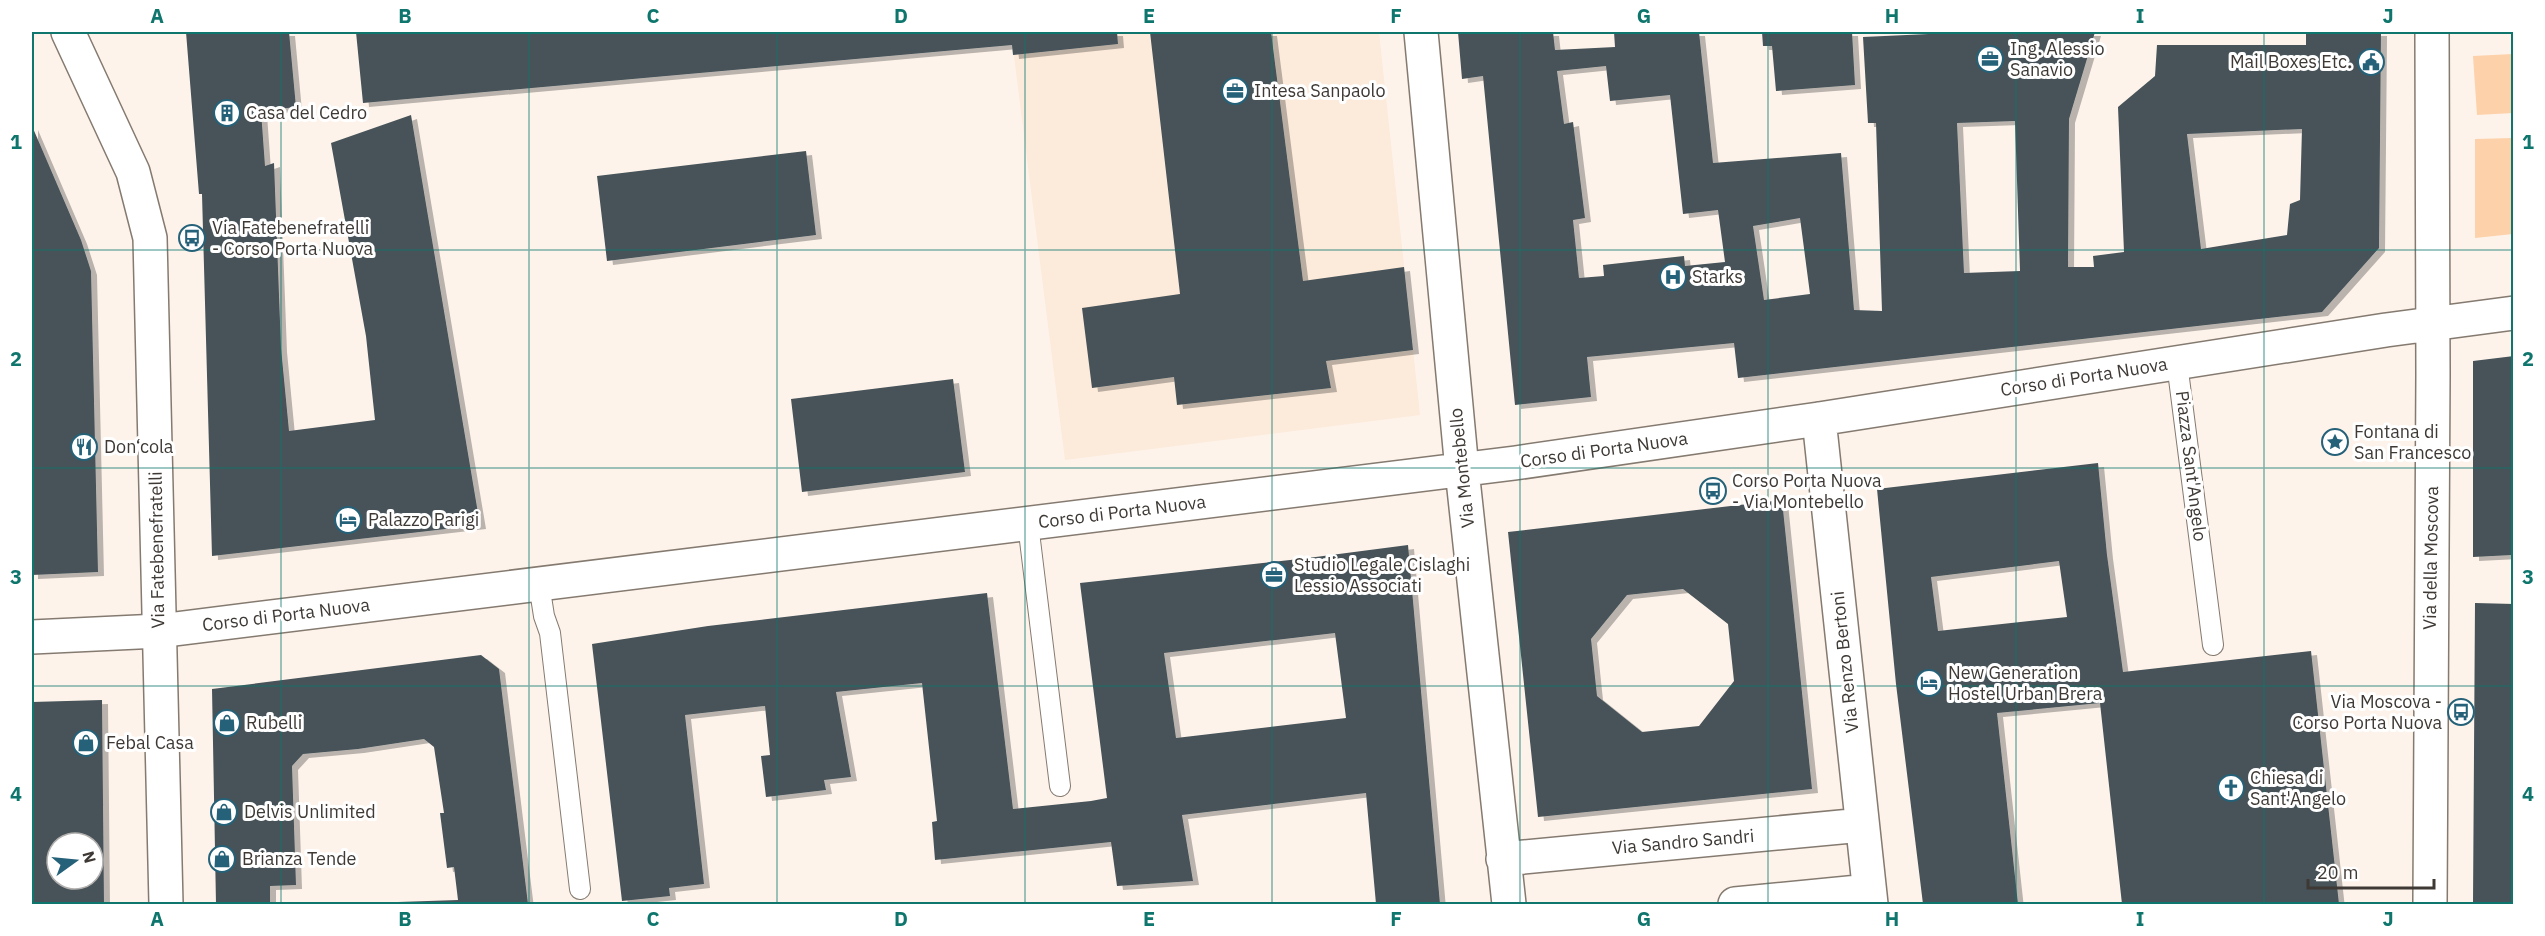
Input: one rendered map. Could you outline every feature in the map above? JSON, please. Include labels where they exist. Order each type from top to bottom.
[{"type":"street","name":"Via Fatebenefratelli","points":[[68,32],[133,172],[150,238],[166,904]]},
{"type":"street","name":"Via Montebello","points":[[1421,32],[1462,470],[1509,904]]},
{"type":"street","name":"Via della Moscova","points":[[2430,904],[2432,32]]},
{"type":"street","points":[[2177,363],[2514,313]]},
{"type":"street","name":"Corso di Porta Nuova","points":[[32,637],[159,631],[1462,470],[1819,419],[2177,363]]},
{"type":"street","name":"Via Renzo Bertoni","points":[[1819,419],[1870,898]]},
{"type":"street","name":"Via Sandro Sandri","points":[[1503,859],[1862,825]]},
{"type":"street","points":[[1735,904],[1870,898]]},
{"type":"lane","name":"Piazza Sant'Angelo","points":[[2177,363],[2213,645]]},
{"type":"lane","name":"Corso di Porta Nuova","points":[[1028,524],[1060,786]]},
{"type":"lane","points":[[539,584],[549,633],[580,888]]},
{"type":"shaded area","points":[[1011,32],[1379,32],[1420,415],[1065,460]]},
{"type":"shaded area","points":[[2513,54],[2513,113],[2477,115],[2473,56]]},
{"type":"shaded area","points":[[2513,138],[2513,234],[2475,238],[2475,139]]},
{"type":"building","points":[[186,32],[289,32],[296,107],[261,111],[265,166],[274,163],[281,348],[289,431],[375,420],[366,336],[331,143],[411,115],[480,525],[212,556],[202,194],[199,194]]},
{"type":"building","points":[[356,32],[1117,32],[1118,44],[1013,55],[1012,45],[363,103]]},
{"type":"building","points":[[1150,32],[1271,32],[1303,281],[1404,267],[1413,350],[1326,361],[1331,388],[1177,405],[1174,377],[1092,388],[1082,308],[1180,294]]},
{"type":"building","points":[[1458,32],[1553,32],[1555,50],[1615,47],[1614,32],[1699,32],[1713,163],[1841,153],[1854,310],[1882,311],[1876,123],[1868,123],[1863,37],[1972,32],[2095,32],[2069,119],[2068,267],[2094,267],[2093,256],[2124,252],[2118,107],[2155,76],[2157,45],[2306,45],[2306,32],[2381,32],[2379,248],[2322,312],[1738,378],[1734,343],[1587,357],[1591,397],[1515,405],[1483,76],[1462,79]],"holes":[[[1606,66],[1610,101],[1670,95],[1683,214],[1718,210],[1725,262],[1685,266],[1684,256],[1603,265],[1604,276],[1579,278],[1573,220],[1585,218],[1573,122],[1564,124],[1557,71]],[[2015,121],[2020,271],[1964,273],[1957,123]],[[2302,129],[2300,200],[2290,204],[2287,235],[2201,249],[2187,134]],[[1800,218],[1810,294],[1764,300],[1753,226]]]},
{"type":"building","points":[[1762,32],[1852,32],[1855,85],[1776,91],[1772,46],[1763,46]]},
{"type":"building","points":[[32,126],[81,240],[91,271],[98,572],[32,575]]},
{"type":"building","points":[[806,151],[816,235],[607,261],[597,176]]},
{"type":"building","points":[[2514,356],[2512,555],[2473,557],[2473,361]]},
{"type":"building","points":[[953,379],[965,472],[802,492],[791,399]]},
{"type":"building","points":[[2098,463],[2107,555],[2123,672],[2311,651],[2339,904],[2122,904],[2100,703],[1997,713],[2018,904],[1923,904],[1896,684],[1877,489]],"holes":[[[2059,561],[2067,617],[1938,631],[1931,577]]]},
{"type":"building","points":[[1782,500],[1812,789],[1538,817],[1508,532]],"holes":[[[1683,589],[1728,624],[1734,681],[1699,726],[1642,732],[1597,696],[1591,639],[1627,595]]]},
{"type":"building","points":[[1408,545],[1440,904],[1376,904],[1366,793],[1182,815],[1193,881],[1117,886],[1111,842],[935,860],[932,822],[937,821],[922,683],[836,692],[851,777],[824,780],[826,790],[766,797],[761,756],[770,755],[765,706],[685,715],[704,884],[669,888],[670,896],[622,901],[592,644],[708,626],[987,593],[1013,809],[1091,801],[1107,798],[1080,583]],"holes":[[[1335,633],[1346,718],[1176,738],[1164,653]]]},
{"type":"building","points":[[2475,603],[2514,604],[2514,904],[2473,904]]},
{"type":"building","points":[[481,655],[499,669],[528,904],[368,904],[458,900],[454,867],[447,868],[440,813],[444,813],[434,747],[424,739],[358,749],[303,754],[292,766],[296,885],[270,886],[270,904],[216,904],[212,689]]},
{"type":"building","points":[[102,700],[103,831],[45,831],[45,891],[104,891],[104,904],[32,904],[32,702]]},
{"type":"place","name":"Ing. Alessio Sanavio","points":[[1990,59]]},
{"type":"place","name":"Mail Boxes Etc.","points":[[2371,62]]},
{"type":"place","name":"Intesa Sanpaolo","points":[[1235,91]]},
{"type":"place","name":"Casa del Cedro","points":[[227,113]]},
{"type":"place","name":"Via Fatebenefratelli - Corso Porta Nuova","points":[[192,238]]},
{"type":"place","name":"Starks","points":[[1673,277]]},
{"type":"place","name":"Fontana di San Francesco","points":[[2335,442]]},
{"type":"place","name":"Don‘cola","points":[[84,447]]},
{"type":"place","name":"Corso Porta Nuova - Via Montebello","points":[[1713,491]]},
{"type":"place","name":"Palazzo Parigi","points":[[348,520]]},
{"type":"place","name":"Studio Legale Cislaghi Lessio Associati","points":[[1274,575]]},
{"type":"place","name":"New Generation Hostel Urban Brera","points":[[1929,683]]},
{"type":"place","name":"Via Moscova - Corso Porta Nuova","points":[[2461,712]]},
{"type":"place","name":"Rubelli","points":[[227,723]]},
{"type":"place","name":"Febal Casa","points":[[86,743]]},
{"type":"place","name":"Chiesa di Sant'Angelo","points":[[2231,788]]},
{"type":"place","name":"Delvis Unlimited","points":[[224,812]]},
{"type":"place","name":"Brianza Tende","points":[[222,859]]}]
